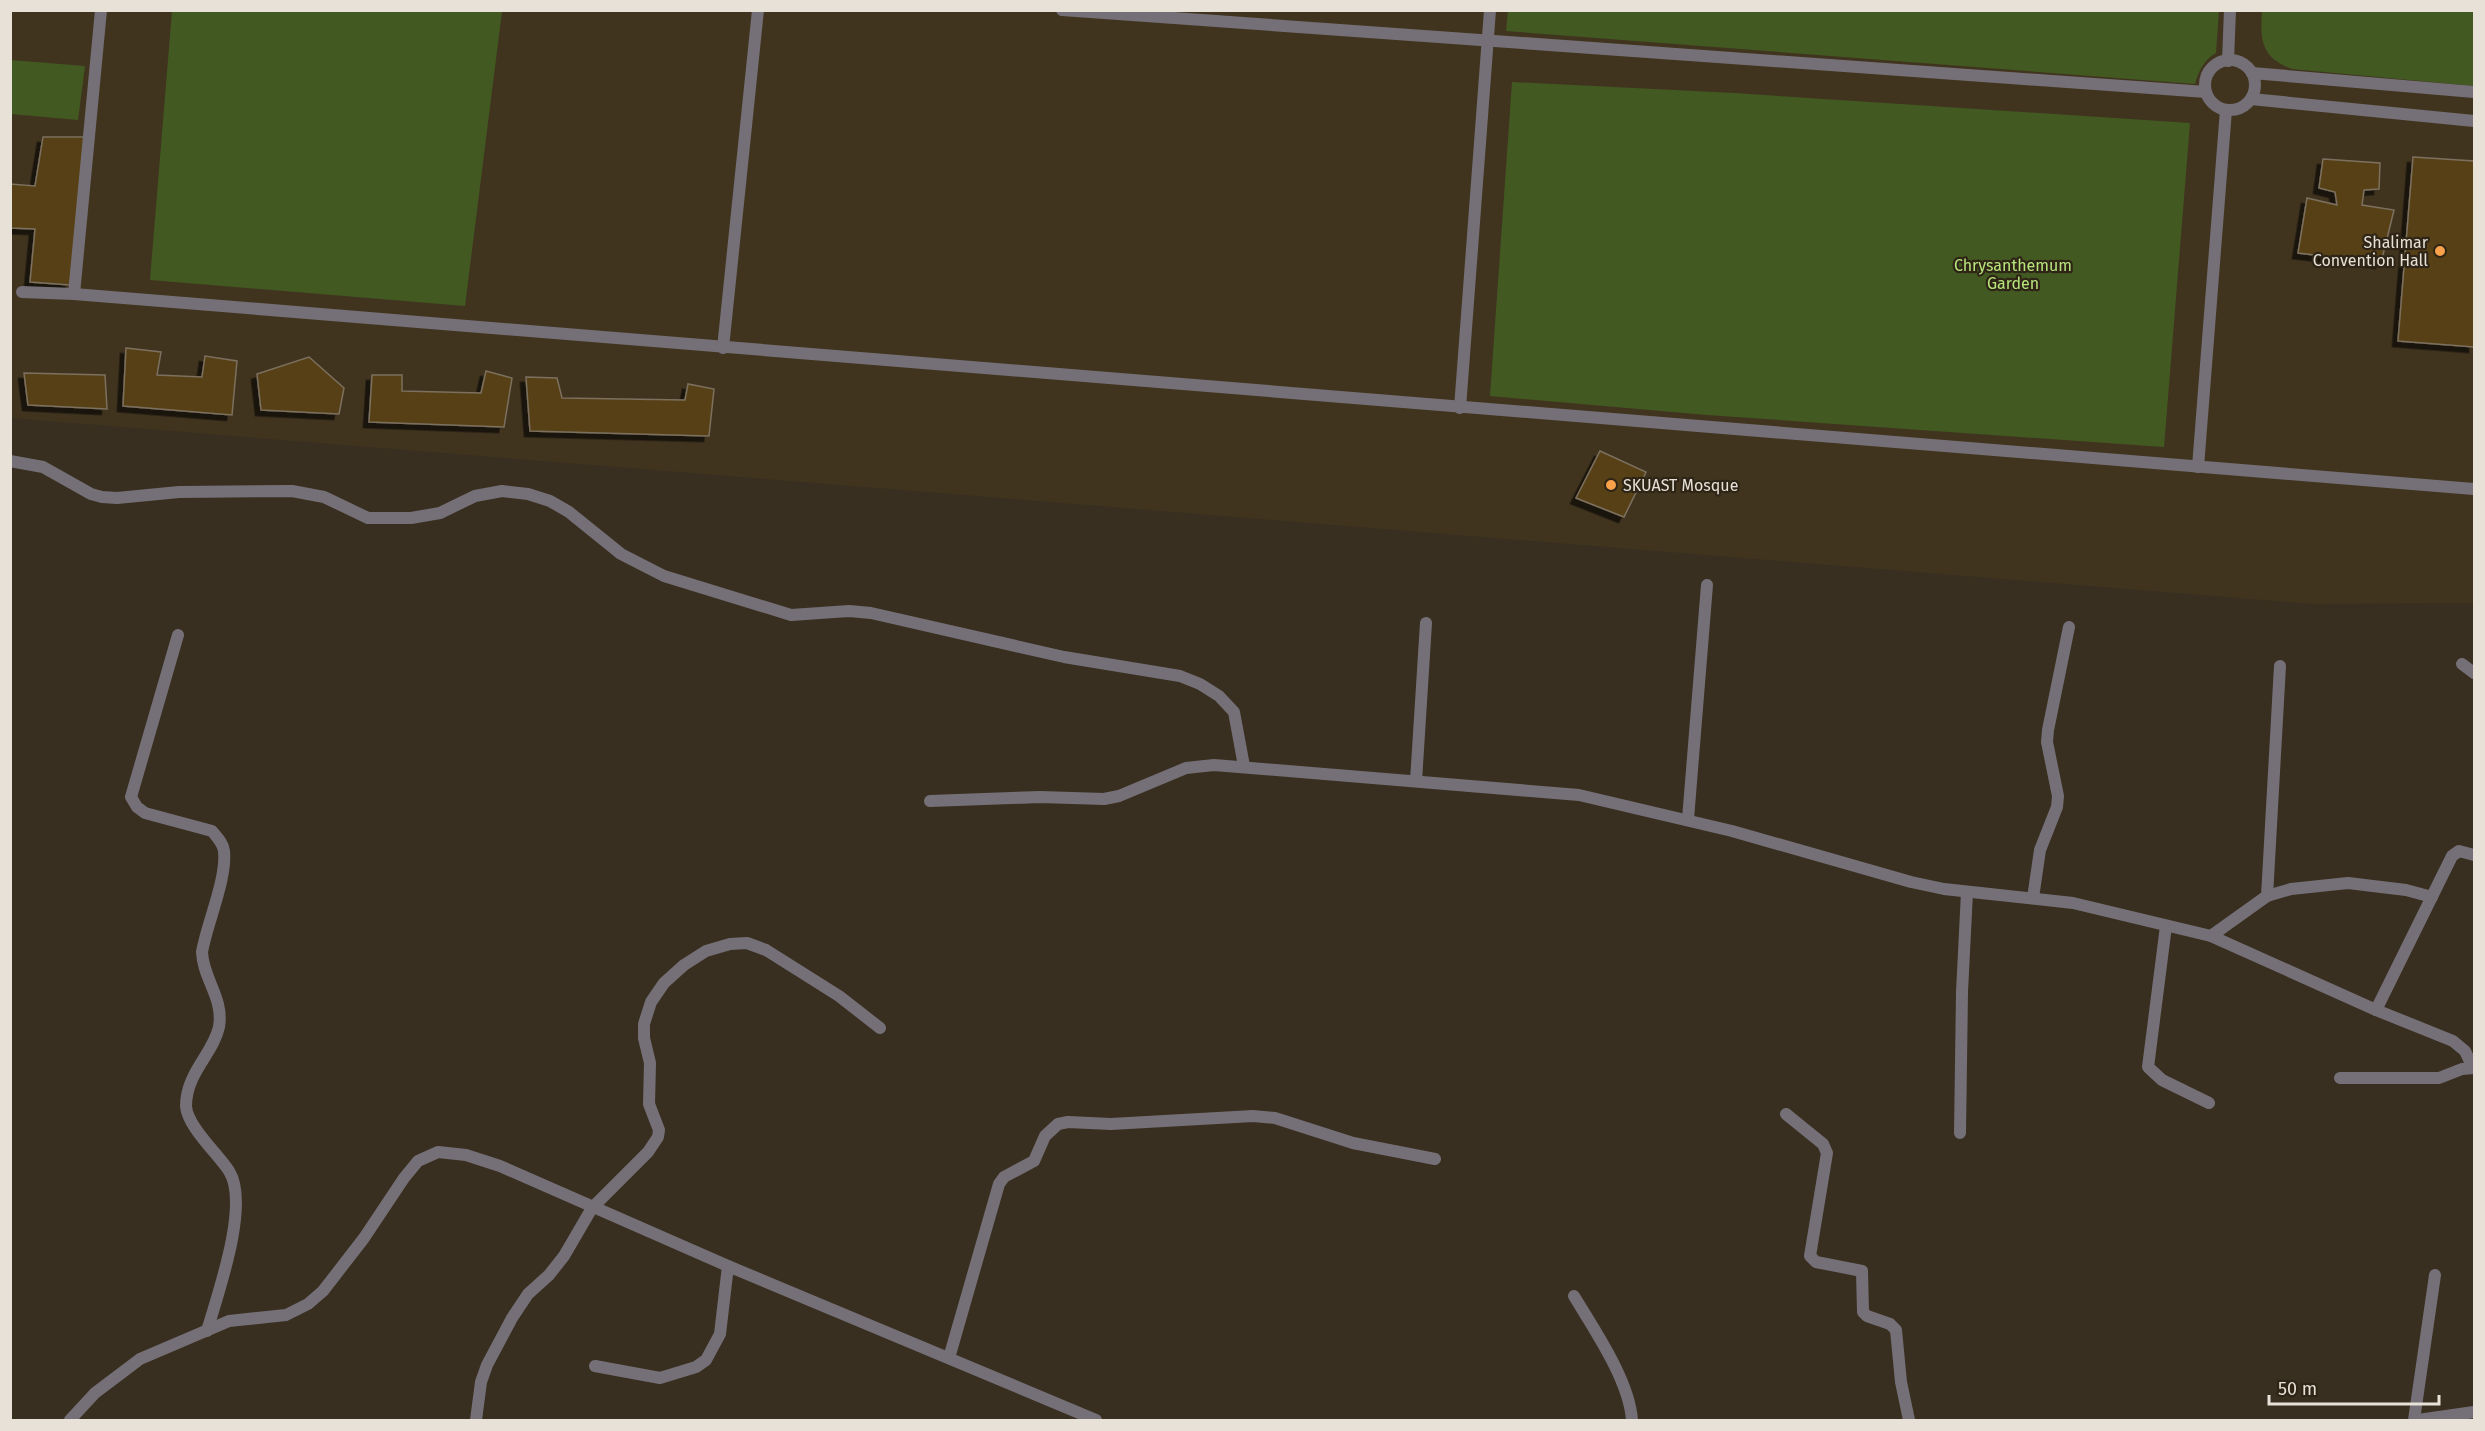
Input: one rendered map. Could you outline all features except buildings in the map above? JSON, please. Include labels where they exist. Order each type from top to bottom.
[{"type":"street","points":[[74,294],[101,10]]},
{"type":"street","points":[[723,348],[758,10]]},
{"type":"street","points":[[1062,10],[2206,92]]},
{"type":"street","points":[[1460,408],[1490,10]]},
{"type":"street","points":[[2228,61],[2230,10]]},
{"type":"street","points":[[2252,73],[2255,88],[2251,99],[2241,108],[2226,110],[2212,102],[2206,92],[2206,78],[2210,71],[2228,61],[2239,62],[2252,73],[2475,92]]},
{"type":"street","points":[[2251,99],[2475,121]]},
{"type":"street","points":[[2198,466],[2226,110]]},
{"type":"street","points":[[22,292],[74,294],[2475,489]]},
{"type":"street","points":[[10,461],[43,467],[91,494],[102,497],[117,498],[179,492],[292,491],[324,497],[368,518],[411,518],[440,513],[475,496],[502,491],[528,494],[550,501],[569,512],[621,554],[664,576],[791,615],[849,611],[872,613],[1064,657],[1180,676],[1200,684],[1219,696],[1234,712],[1244,766]]},
{"type":"street","points":[[1688,819],[1707,585]]},
{"type":"street","points":[[1416,781],[1426,623]]},
{"type":"street","points":[[2033,898],[2040,850],[2058,796],[2047,742],[2069,627]]},
{"type":"street","points":[[178,635],[131,797],[137,807],[145,813],[212,831],[224,849],[224,868],[202,952],[202,963],[220,1005],[219,1024],[213,1041],[195,1073],[186,1105],[192,1123],[230,1172],[235,1185],[236,1210],[227,1264],[207,1330]]},
{"type":"street","points":[[2462,664],[2475,673]]},
{"type":"street","points":[[2267,896],[2280,666]]},
{"type":"street","points":[[930,801],[1040,797],[1104,799],[1119,796],[1186,768],[1214,765],[1579,795],[1688,819],[1911,882],[1967,892],[2073,903],[2211,936],[2460,1045],[2474,1068],[2439,1078],[2340,1078]]},
{"type":"street","points":[[2376,1010],[2455,852],[2463,851],[2475,855]]},
{"type":"street","points":[[2211,936],[2267,896],[2291,889],[2348,883],[2406,890],[2432,897]]},
{"type":"street","points":[[1960,1133],[1962,992],[1967,892]]},
{"type":"street","points":[[2166,926],[2148,1067],[2162,1080],[2209,1103]]},
{"type":"street","points":[[476,1420],[482,1382],[494,1351],[528,1294],[544,1281],[559,1262],[592,1208],[648,1152],[658,1137],[659,1130],[649,1096],[650,1063],[644,1038],[646,1012],[664,983],[684,965],[706,951],[730,944],[747,943],[766,950],[838,996],[880,1028]]},
{"type":"street","points":[[1786,1114],[1823,1144],[1827,1153],[1810,1256],[1816,1262],[1862,1271],[1863,1312],[1867,1316],[1890,1324],[1896,1330],[1901,1382],[1909,1420]]},
{"type":"street","points":[[949,1358],[999,1184],[1004,1177],[1034,1161],[1045,1136],[1058,1124],[1068,1122],[1111,1124],[1253,1116],[1275,1118],[1353,1143],[1435,1159]]},
{"type":"street","points":[[70,1420],[95,1393],[122,1370],[140,1359],[228,1322],[286,1315],[308,1304],[330,1282],[418,1161],[438,1152],[466,1155],[500,1166],[728,1266],[1096,1420]]},
{"type":"street","points":[[595,1366],[660,1378],[696,1367],[706,1360],[720,1334],[728,1266]]},
{"type":"street","points":[[2435,1275],[2416,1420],[2475,1412]]},
{"type":"street","points":[[1574,1296],[1610,1357],[1631,1409],[1632,1420]]},
{"type":"shaded area","points":[[10,11],[2474,11],[2474,603],[2313,604],[11,418]]},
{"type":"green space","points":[[1508,10],[2219,11],[2216,53],[2202,66],[2195,84],[1506,31]]},
{"type":"green space","points":[[172,11],[502,11],[465,306],[150,280]]},
{"type":"green space","points":[[2262,11],[2474,11],[2474,86],[2292,69],[2282,65],[2268,53],[2262,39]]},
{"type":"green space","points":[[10,60],[85,66],[78,120],[11,114]]},
{"type":"green space","name":"Chrysanthemum Garden","points":[[1512,82],[1734,93],[2190,123],[2164,447],[1707,415],[1490,396]]},
{"type":"place","name":"Shalimar Convention Hall","points":[[2440,251]]},
{"type":"place","name":"SKUAST Mosque","points":[[1611,485]]}]
